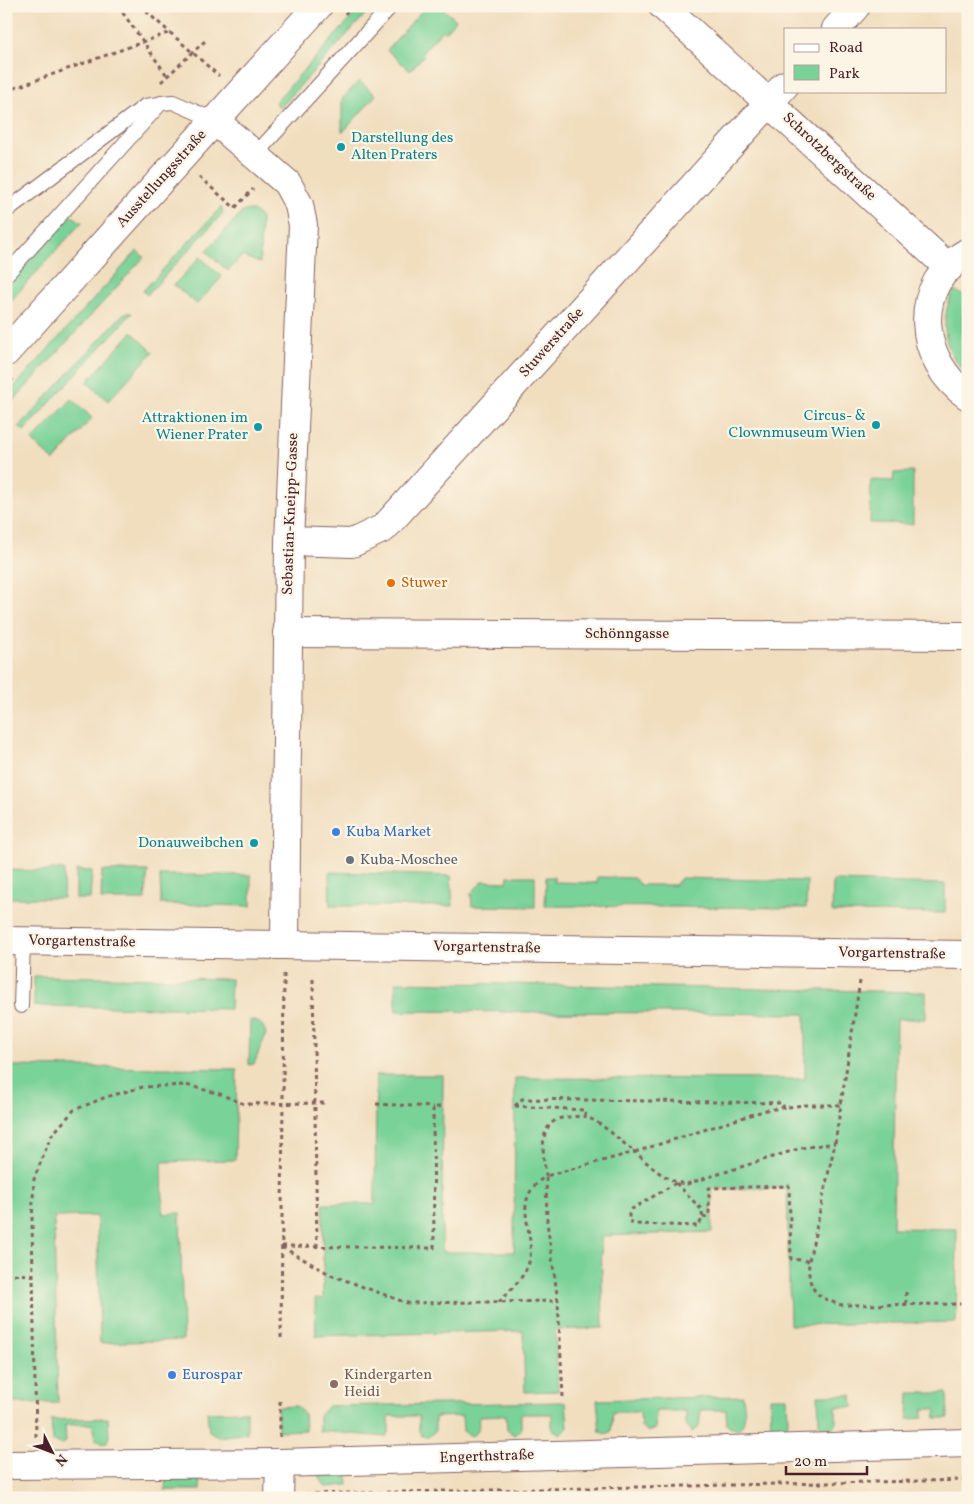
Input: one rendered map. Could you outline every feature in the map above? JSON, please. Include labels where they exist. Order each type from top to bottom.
[{"type":"street","name":"Ausstellungsstraße","points":[[6,352],[318,6]]},
{"type":"street","name":"Schrotzbergstraße","points":[[663,6],[778,94],[958,260]]},
{"type":"street","points":[[837,28],[856,6]]},
{"type":"street","name":"Stuwerstraße","points":[[289,541],[352,543],[384,528],[778,94]]},
{"type":"street","name":"Sebastian-Kneipp-Gasse","points":[[214,120],[286,183],[299,205],[303,225],[289,541],[285,944]]},
{"type":"street","points":[[958,260],[938,282],[930,300],[927,316],[928,335],[936,363],[945,376],[968,396]]},
{"type":"street","name":"Schönngasse","points":[[287,633],[968,636]]},
{"type":"street","name":"Vorgartenstraße","points":[[15,941],[968,955]]},
{"type":"street","name":"Engerthstraße","points":[[6,1466],[280,1463],[968,1443]]},
{"type":"street","points":[[279,1496],[280,1463]]},
{"type":"lane","points":[[254,156],[391,6]]},
{"type":"lane","points":[[6,212],[145,106],[173,102],[214,120]]},
{"type":"lane","points":[[6,275],[160,103]]},
{"type":"lane","points":[[15,941],[21,1006]]},
{"type":"path","points":[[118,6],[172,82]]},
{"type":"path","points":[[140,6],[194,52],[222,79]]},
{"type":"path","points":[[6,91],[171,32]]},
{"type":"path","points":[[168,76],[205,41]]},
{"type":"path","points":[[281,1338],[285,944]]},
{"type":"path","points":[[864,953],[835,1143],[809,1261],[808,1276],[810,1285],[826,1301],[842,1305],[968,1304]]},
{"type":"path","points":[[313,979],[317,1247]]},
{"type":"path","points":[[37,1465],[32,1221],[34,1179],[52,1136],[74,1110],[106,1097],[143,1087],[186,1086],[220,1094],[244,1104],[324,1103]]},
{"type":"path","points":[[585,1110],[515,1106],[522,1099],[782,1104],[784,1108]]},
{"type":"path","points":[[585,1101],[585,1116]]},
{"type":"path","points":[[376,1104],[443,1107]]},
{"type":"path","points":[[499,1302],[527,1267],[530,1257],[525,1204],[536,1183],[546,1176],[634,1152],[766,1110],[841,1105]]},
{"type":"path","points":[[282,1247],[434,1248],[433,1107]]},
{"type":"path","points":[[563,1397],[558,1300],[547,1222],[546,1176],[542,1144],[546,1130],[551,1123],[565,1117],[585,1116],[666,1178],[676,1183],[701,1209],[704,1218]]},
{"type":"path","points":[[809,1261],[791,1259],[789,1186],[709,1188],[709,1215],[698,1226],[635,1224],[629,1221],[628,1214],[632,1209],[676,1183],[686,1184],[801,1148],[835,1143]]},
{"type":"path","points":[[282,1247],[330,1275],[407,1303],[558,1300]]},
{"type":"path","points":[[6,1274],[33,1275]]},
{"type":"path","points":[[906,1289],[906,1304]]},
{"type":"path","points":[[280,1398],[280,1463]]},
{"type":"path","points":[[82,1498],[279,1496],[968,1480]]},
{"type":"green space","points":[[362,6],[373,6],[280,108],[275,102]]},
{"type":"green space","points":[[426,6],[440,6],[456,20],[445,32],[442,30],[422,53],[424,55],[410,71],[387,50]]},
{"type":"green space","points":[[359,81],[376,95],[342,131],[342,99]]},
{"type":"green space","points":[[221,207],[223,213],[147,295],[143,291]]},
{"type":"green space","points":[[249,210],[255,212],[261,218],[260,263],[242,256],[228,271],[206,251],[242,212]]},
{"type":"green space","points":[[70,215],[82,222],[6,306],[6,285]]},
{"type":"green space","points":[[137,251],[144,257],[6,409],[6,396]]},
{"type":"green space","points":[[200,257],[222,277],[197,304],[174,285]]},
{"type":"green space","points":[[954,290],[968,298],[962,320],[963,332],[968,346],[968,374],[959,366],[953,356],[948,346],[946,335],[946,312]]},
{"type":"green space","points":[[124,313],[132,313],[24,431],[19,427]]},
{"type":"green space","points":[[132,332],[153,352],[108,401],[87,382]]},
{"type":"green space","points":[[72,399],[92,418],[54,461],[32,441]]},
{"type":"green space","points":[[913,472],[913,524],[870,523],[871,480],[893,481],[894,473]]},
{"type":"green space","points":[[50,869],[64,870],[63,898],[6,898],[6,870],[49,871]]},
{"type":"green space","points":[[76,870],[92,871],[90,899],[76,899]]},
{"type":"green space","points":[[102,871],[148,871],[145,900],[101,900]]},
{"type":"green space","points":[[329,872],[451,876],[453,906],[330,906]]},
{"type":"green space","points":[[160,875],[251,875],[251,906],[161,904]]},
{"type":"green space","points":[[508,876],[535,876],[535,907],[472,906],[471,893],[483,881],[507,882]]},
{"type":"green space","points":[[546,877],[554,877],[554,882],[597,883],[597,877],[634,878],[640,885],[675,885],[681,878],[807,881],[806,908],[545,906]]},
{"type":"green space","points":[[833,881],[945,884],[945,913],[832,912]]},
{"type":"green space","points":[[34,976],[231,979],[230,1009],[34,1006]]},
{"type":"green space","points":[[396,982],[926,992],[926,1019],[896,1019],[893,1228],[957,1229],[956,1322],[790,1325],[787,1188],[712,1189],[712,1232],[601,1236],[603,1328],[555,1330],[558,1391],[525,1392],[523,1331],[316,1336],[315,1298],[323,1299],[323,1204],[375,1204],[376,1075],[443,1075],[442,1252],[514,1252],[515,1078],[805,1079],[805,1014],[396,1011]]},
{"type":"green space","points":[[250,1020],[261,1024],[266,1034],[254,1064],[249,1065]]},
{"type":"green space","points":[[6,1066],[237,1069],[235,1160],[162,1162],[163,1214],[180,1213],[183,1340],[100,1343],[97,1216],[54,1217],[58,1403],[6,1403]]},
{"type":"green space","points":[[909,1393],[947,1393],[948,1418],[936,1418],[935,1409],[923,1409],[923,1418],[908,1419]]},
{"type":"green space","points":[[818,1395],[852,1395],[853,1407],[836,1407],[836,1425],[829,1429],[822,1428],[819,1422]]},
{"type":"green space","points":[[743,1396],[744,1419],[738,1429],[727,1425],[726,1410],[701,1410],[699,1427],[692,1432],[686,1424],[686,1411],[656,1411],[655,1429],[648,1432],[641,1427],[640,1412],[613,1412],[611,1432],[606,1434],[600,1432],[597,1400]]},
{"type":"green space","points":[[770,1397],[787,1397],[788,1422],[786,1428],[781,1430],[771,1426]]},
{"type":"green space","points":[[566,1402],[568,1428],[560,1434],[552,1430],[552,1414],[521,1414],[521,1430],[514,1435],[507,1430],[506,1415],[479,1416],[477,1431],[474,1435],[470,1436],[463,1431],[462,1416],[435,1417],[435,1431],[428,1437],[422,1436],[419,1431],[419,1416],[389,1416],[389,1431],[386,1437],[319,1431],[319,1416],[328,1406]]},
{"type":"green space","points":[[296,1406],[304,1414],[305,1430],[278,1431],[277,1407]]},
{"type":"green space","points":[[247,1411],[247,1433],[219,1437],[209,1431],[207,1412]]},
{"type":"green space","points":[[108,1418],[109,1436],[107,1442],[103,1444],[95,1439],[92,1424],[65,1425],[66,1442],[62,1444],[53,1442],[51,1420]]},
{"type":"green space","points":[[320,1467],[347,1473],[348,1485],[326,1487],[320,1478]]},
{"type":"green space","points":[[166,1473],[200,1474],[200,1490],[165,1490]]},
{"type":"place","name":"Darstellung des Alten Praters","points":[[341,147]]},
{"type":"place","name":"Circus- & Clownmuseum Wien","points":[[876,425]]},
{"type":"place","name":"Attraktionen im Wiener Prater","points":[[258,427]]},
{"type":"place","name":"Stuwer","points":[[391,583]]},
{"type":"place","name":"Kuba Market","points":[[336,832]]},
{"type":"place","name":"Donauweibchen","points":[[254,843]]},
{"type":"place","name":"Kuba-Moschee","points":[[350,860]]},
{"type":"place","name":"Eurospar","points":[[172,1375]]},
{"type":"place","name":"Kindergarten Heidi","points":[[334,1384]]}]
